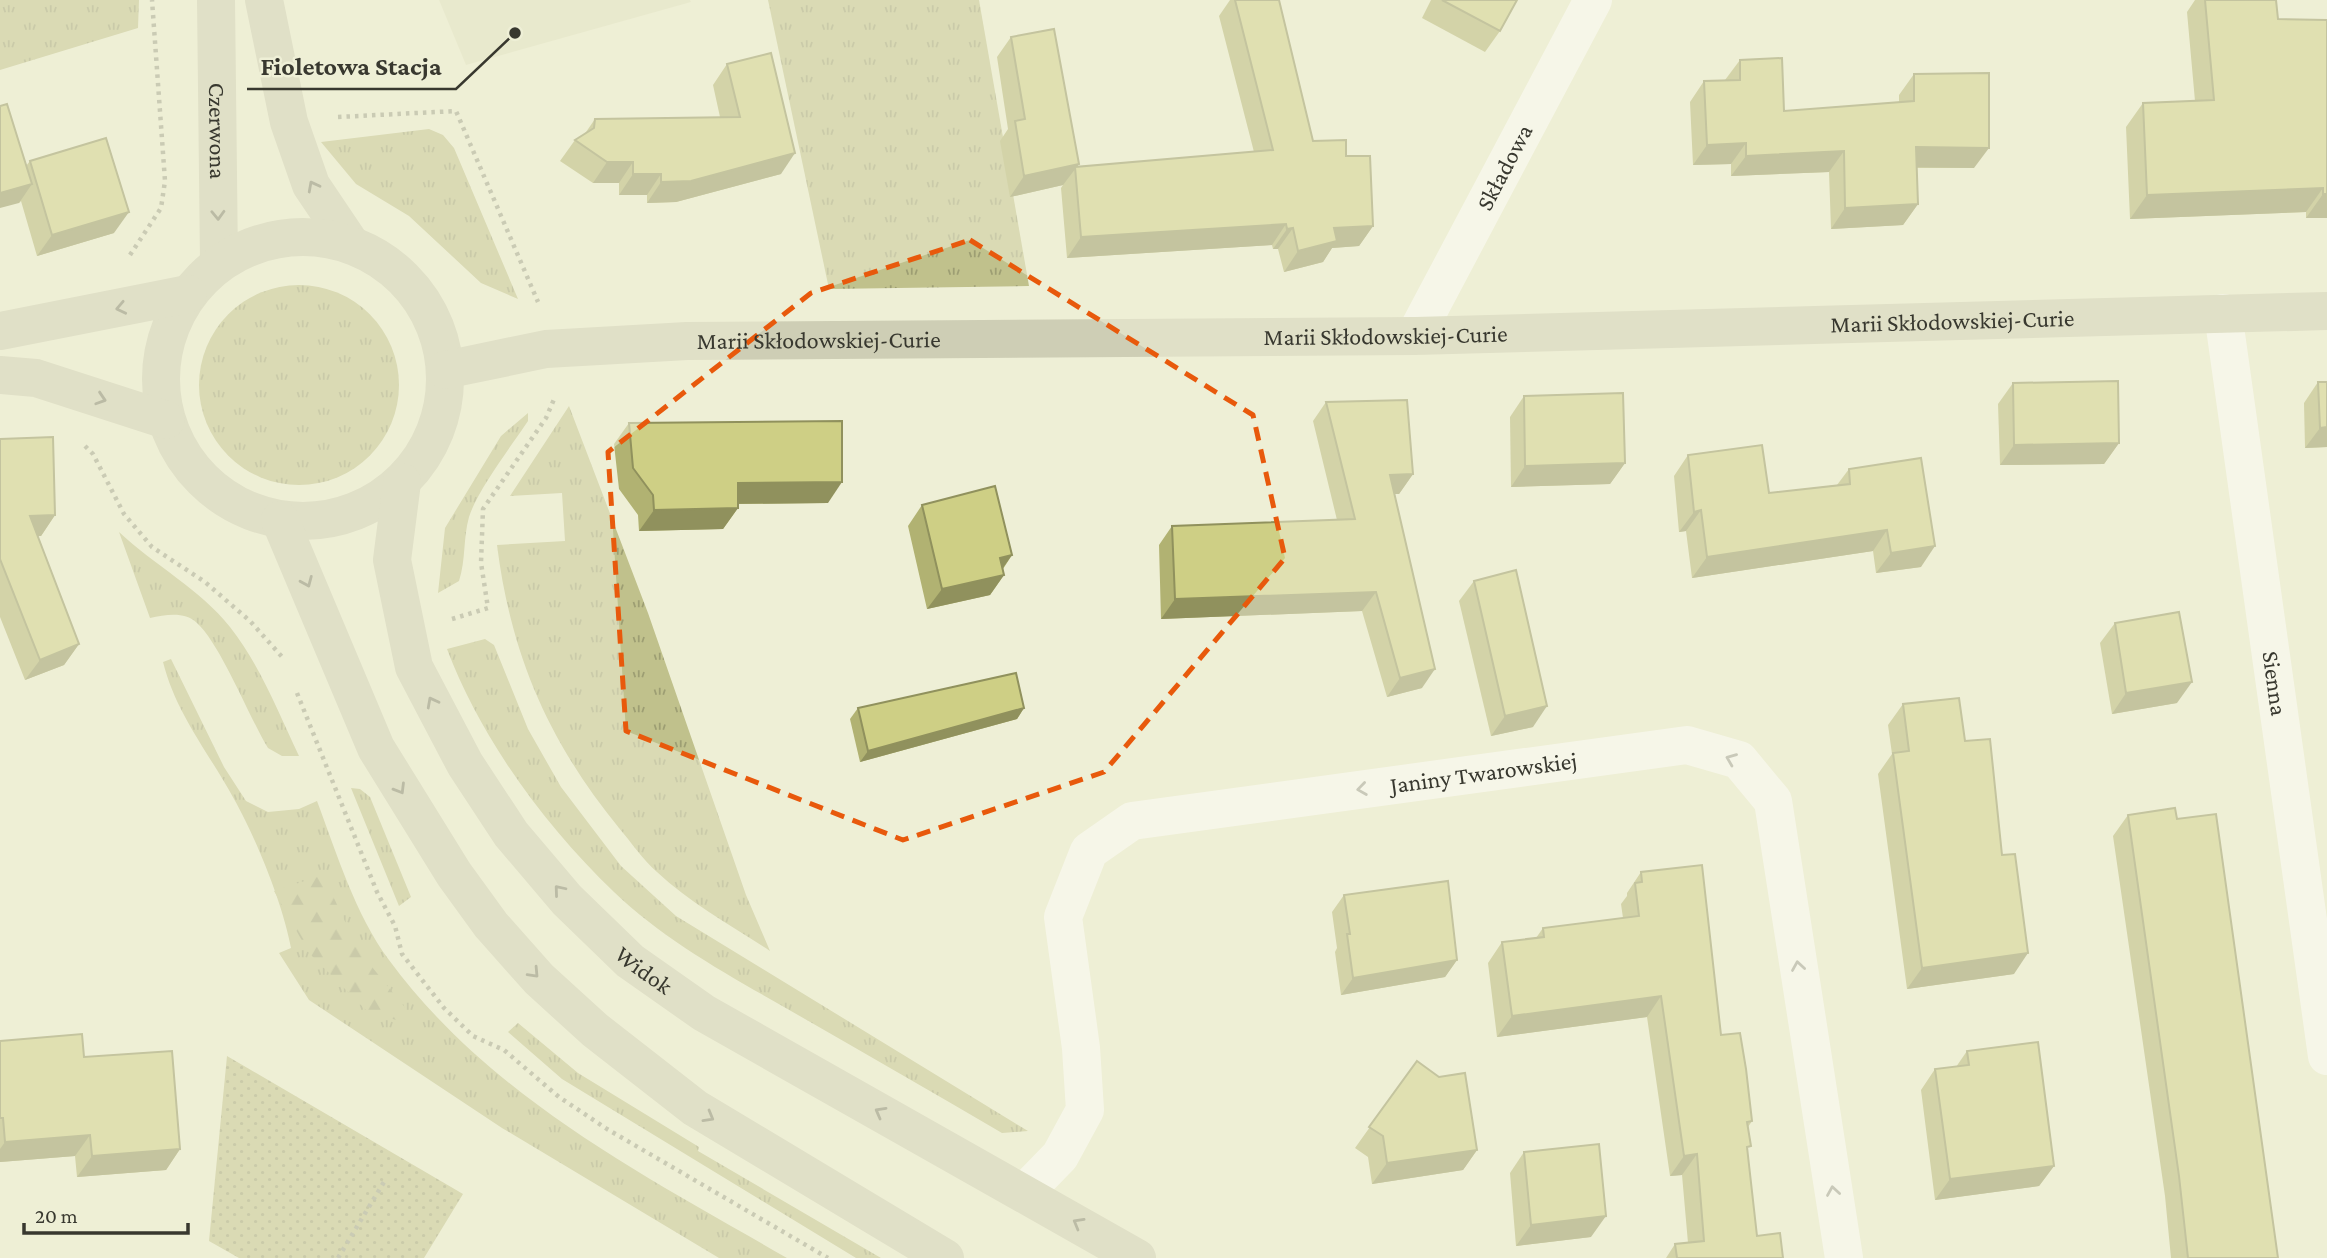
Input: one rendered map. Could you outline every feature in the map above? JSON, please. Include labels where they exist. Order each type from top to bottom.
[{"type":"main road","name":"Czerwona","points":[[216,0],[219,262]]},
{"type":"main road","points":[[264,0],[289,122],[306,172],[311,185],[350,243]]},
{"type":"main road","points":[[305,236],[350,243],[387,263],[416,292],[437,328],[445,370],[442,411],[427,449],[402,482],[366,508],[324,520],[280,520],[242,508],[209,486],[183,456],[166,420],[160,376],[167,332],[188,293],[219,262],[260,242],[305,236]]},
{"type":"main road","points":[[0,331],[188,293]]},
{"type":"main road","name":"Marii Skłodowskiej-Curie","points":[[445,370],[546,349],[687,341],[1415,336],[2327,312]]},
{"type":"main road","points":[[0,375],[36,378],[166,420]]},
{"type":"main road","name":"Widok","points":[[402,482],[392,560],[414,667],[473,776],[512,834],[567,900],[630,961],[704,1013],[1025,1192],[1137,1258]]},
{"type":"main road","points":[[280,520],[376,748],[454,874],[515,952],[595,1030],[695,1108],[945,1258]]},
{"type":"street","name":"Składowa","points":[[1415,336],[1594,0]]},
{"type":"street","name":"Sienna","points":[[2223,313],[2327,1056]]},
{"type":"street","name":"Janiny Twarowskiej","points":[[1025,1192],[1060,1156],[1084,1110],[1081,1048],[1063,917],[1089,851],[1132,821],[1687,745],[1739,761],[1773,801],[1844,1258]]},
{"type":"path","points":[[126,260],[147,234],[161,208],[166,181],[152,0]]},
{"type":"path","points":[[330,116],[347,119],[456,111],[538,302]]},
{"type":"path","points":[[442,622],[488,608],[481,563],[483,509],[555,400]]},
{"type":"path","points":[[76,436],[93,454],[124,514],[152,547],[205,582],[250,621],[290,667]]},
{"type":"path","points":[[294,680],[300,705],[377,892],[395,926],[402,954],[444,1008],[473,1036],[505,1050],[559,1097],[607,1129],[828,1258]]},
{"type":"path","points":[[338,1258],[384,1182]]},
{"type":"highlighted area","points":[[970,240],[1253,415],[1285,558],[1104,772],[903,840],[626,731],[608,452],[811,293]]},
{"type":"shaded area","points":[[439,0],[690,0],[691,2],[466,65]]},
{"type":"green space","points":[[0,0],[139,0],[138,28],[0,70]]},
{"type":"green space","points":[[768,0],[979,0],[1029,286],[829,289]]},
{"type":"green space","points":[[429,129],[443,135],[454,148],[518,299],[481,283],[409,216],[356,184],[321,142]]},
{"type":"green space","points":[[299,285],[337,293],[354,302],[369,315],[382,330],[391,347],[399,385],[391,423],[382,440],[369,455],[354,468],[337,477],[299,485],[261,477],[244,468],[229,455],[216,440],[207,423],[199,385],[207,347],[216,330],[229,315],[244,302],[261,293]]},
{"type":"green space","points":[[569,406],[648,613],[746,895],[770,951],[683,894],[642,856],[594,796],[572,763],[553,730],[523,661],[503,586],[497,545],[565,541],[562,493],[510,496]]},
{"type":"green space","points":[[528,413],[528,421],[473,506],[467,525],[459,581],[438,593],[445,528],[501,436]]},
{"type":"green space","points":[[119,532],[191,589],[230,627],[259,673],[299,756],[282,756],[268,748],[216,647],[197,623],[181,615],[150,618]]},
{"type":"green space","points":[[485,639],[494,645],[528,729],[561,787],[621,866],[676,916],[1028,1131],[1002,1133],[745,985],[676,942],[614,892],[564,839],[517,779],[461,683],[447,649]]},
{"type":"green space","points":[[171,659],[224,767],[246,801],[268,812],[299,809],[317,801],[348,883],[377,942],[429,1009],[474,1053],[521,1093],[572,1129],[678,1196],[787,1258],[719,1258],[502,1128],[309,1000],[279,953],[291,948],[282,912],[260,852],[234,799],[176,699],[163,662]]},
{"type":"green space","points":[[351,788],[360,789],[370,797],[411,897],[399,906]]},
{"type":"green space","points":[[323,875],[359,951],[407,1010],[396,1020],[366,1010],[309,953],[274,891]]},
{"type":"green space","points":[[518,1023],[578,1073],[699,1147],[698,1151],[881,1258],[856,1258],[562,1079],[508,1032]]},
{"type":"green space","points":[[227,1056],[463,1194],[424,1258],[239,1258],[209,1241]]},
{"type":"building","points":[[1235,0],[1279,0],[1313,141],[1346,140],[1346,156],[1370,156],[1373,226],[1334,228],[1337,241],[1298,251],[1293,228],[1287,229],[1286,224],[1081,237],[1075,167],[1273,150]]},
{"type":"building","points":[[1442,0],[1517,0],[1500,31]]},
{"type":"building","points":[[2205,0],[2276,0],[2278,19],[2327,20],[2327,194],[2323,194],[2323,188],[2147,195],[2143,103],[2214,100]]},
{"type":"building","points":[[1054,29],[1079,164],[1024,176],[1015,121],[1025,119],[1011,37]]},
{"type":"building","points":[[771,53],[795,153],[691,181],[661,182],[661,174],[633,174],[633,162],[607,162],[575,140],[594,128],[595,119],[740,117],[727,64]]},
{"type":"building","points":[[1782,58],[1784,111],[1914,101],[1914,74],[1989,73],[1989,148],[1916,147],[1918,204],[1845,208],[1844,151],[1746,156],[1746,143],[1707,145],[1704,81],[1740,80],[1740,60]]},
{"type":"building","points":[[7,104],[32,184],[0,193],[0,106]]},
{"type":"building","points":[[106,138],[129,212],[52,235],[30,161]]},
{"type":"building","points":[[2118,381],[2119,443],[2014,445],[2013,383]]},
{"type":"building","points":[[2318,382],[2327,382],[2327,427],[2320,428]]},
{"type":"building","points":[[1623,393],[1625,463],[1525,466],[1524,396]]},
{"type":"building","points":[[1407,400],[1413,474],[1390,475],[1435,669],[1400,678],[1376,592],[1175,599],[1172,526],[1355,519],[1326,402]]},
{"type":"building","points":[[842,421],[842,482],[738,483],[738,508],[654,510],[653,495],[633,468],[629,423]]},
{"type":"building","points":[[53,437],[55,515],[30,516],[79,644],[40,660],[0,559],[0,439]]},
{"type":"building","points":[[1762,445],[1769,493],[1850,484],[1849,469],[1921,458],[1935,546],[1891,553],[1887,530],[1707,557],[1701,510],[1694,512],[1688,455]]},
{"type":"building","points":[[995,486],[1012,555],[1000,558],[1004,575],[942,589],[922,505]]},
{"type":"building","points":[[1516,570],[1547,706],[1505,716],[1474,581]]},
{"type":"building","points":[[2179,612],[2192,682],[2126,693],[2115,623]]},
{"type":"building","points":[[1016,673],[1024,708],[868,751],[858,708]]},
{"type":"building","points":[[1959,698],[1965,741],[1990,739],[2002,855],[2015,854],[2028,953],[1922,968],[1893,753],[1909,751],[1903,704]]},
{"type":"building","points":[[2175,808],[2177,819],[2216,814],[2278,1258],[2188,1258],[2128,815]]},
{"type":"building","points":[[1702,865],[1721,1035],[1740,1033],[1746,1069],[1752,1121],[1747,1122],[1751,1146],[1747,1147],[1757,1236],[1780,1233],[1783,1258],[1677,1258],[1675,1244],[1704,1241],[1697,1154],[1684,1156],[1661,996],[1512,1016],[1502,942],[1544,937],[1543,928],[1639,916],[1635,883],[1642,882],[1641,872]]},
{"type":"building","points":[[1448,881],[1457,960],[1353,978],[1344,895]]},
{"type":"building","points":[[82,1034],[84,1057],[172,1051],[180,1149],[92,1156],[90,1135],[5,1142],[3,1118],[0,1118],[0,1041]]},
{"type":"building","points":[[2038,1042],[2054,1166],[1950,1179],[1935,1069],[1969,1065],[1967,1051]]},
{"type":"building","points":[[1417,1061],[1439,1077],[1465,1073],[1477,1150],[1387,1163],[1383,1136],[1369,1127]]},
{"type":"building","points":[[1599,1144],[1606,1216],[1531,1225],[1524,1152]]},
{"type":"place","name":"Fioletowa Stacja","points":[[515,33]]}]
